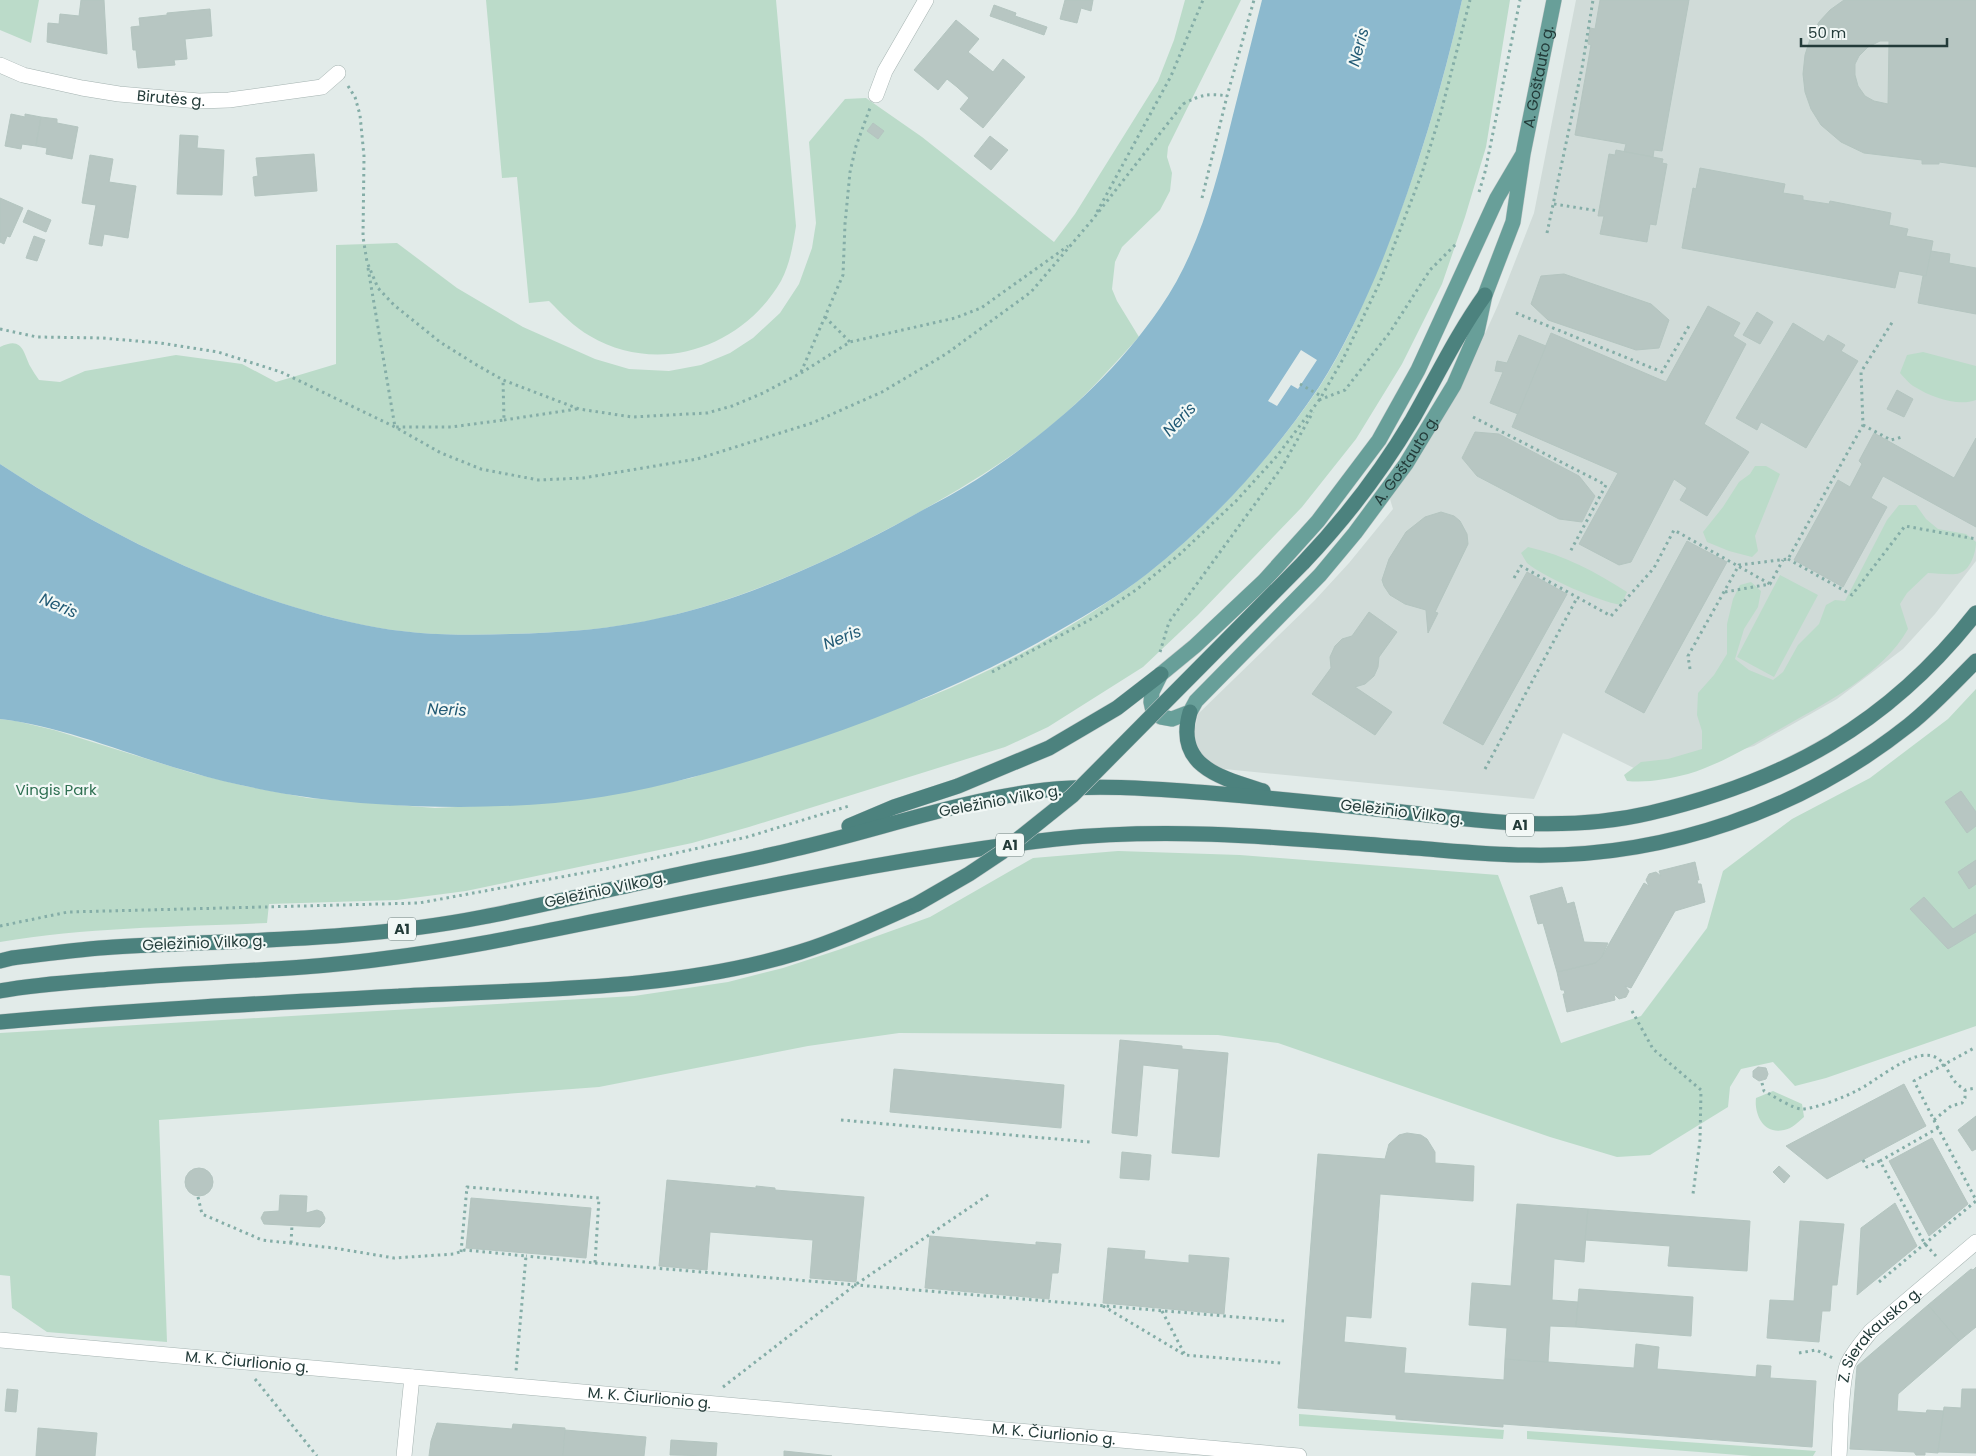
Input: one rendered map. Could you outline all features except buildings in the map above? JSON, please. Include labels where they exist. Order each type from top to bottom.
[{"type":"highway","points":[[0,1022],[248,1005],[569,988],[683,977],[758,963],[800,952],[843,937],[917,904],[970,874],[1002,852],[1036,827],[1072,796],[1119,751],[1303,563],[1353,508],[1383,465],[1420,407],[1466,320],[1485,294]]},
{"type":"highway","name":"Geležinio Vilko g.","points":[[0,961],[110,947],[303,939],[398,930],[480,918],[798,849],[910,818],[988,800],[1047,790],[1126,787],[1285,799],[1525,825],[1582,823],[1634,816],[1703,800],[1750,784],[1805,758],[1859,726],[1893,701],[1926,670],[1976,613]]},
{"type":"highway","name":"Geležinio Vilko g.","points":[[0,991],[32,985],[298,968],[387,959],[480,944],[949,853],[1059,839],[1140,833],[1225,834],[1530,856],[1584,853],[1654,844],[1715,828],[1761,813],[1816,787],[1876,750],[1913,722],[1976,662]]},
{"type":"highway","points":[[798,849],[894,807],[958,786],[1049,748],[1117,708],[1161,674]]},
{"type":"highway","points":[[1190,712],[1186,724],[1188,748],[1196,760],[1216,776],[1285,799]]},
{"type":"main road","name":"A. Goštauto g.","points":[[1190,712],[1196,701],[1320,575],[1355,532],[1406,464],[1454,385],[1477,332],[1485,294],[1513,222],[1523,154],[1554,0]]},
{"type":"main road","name":"A. Goštauto g.","points":[[1161,674],[1195,646],[1264,581],[1318,522],[1379,440],[1418,370],[1497,198],[1523,154]]},
{"type":"main road","points":[[1161,674],[1152,692],[1153,710],[1161,717],[1172,719],[1190,712]]},
{"type":"street","points":[[876,95],[885,71],[926,0]]},
{"type":"street","name":"Birutės g.","points":[[0,65],[23,75],[82,88],[119,94],[198,101],[229,100],[322,87],[338,73]]},
{"type":"street","name":"Z. Sierakausko g.","points":[[1839,1456],[1844,1384],[1848,1364],[1857,1347],[1871,1331],[1976,1242]]},
{"type":"street","name":"M. K. Čiurlionio g.","points":[[0,1340],[1299,1456]]},
{"type":"street","points":[[404,1456],[412,1377]]},
{"type":"path","points":[[1093,219],[1171,76],[1203,0]]},
{"type":"path","points":[[1202,198],[1227,96],[1254,0]]},
{"type":"path","points":[[1158,656],[1170,622],[1282,467],[1342,359],[1380,282],[1422,173],[1443,103],[1470,0]]},
{"type":"path","points":[[1477,198],[1485,172],[1520,0]]},
{"type":"path","points":[[1547,233],[1582,68],[1593,0]]},
{"type":"path","points":[[338,73],[355,97],[360,115],[364,156],[363,237],[395,427]]},
{"type":"path","points":[[0,329],[37,337],[102,338],[160,343],[218,352],[281,372],[395,427],[441,453],[482,468],[538,480],[583,478],[697,459],[812,424],[882,392],[946,354],[1031,292],[1093,219],[1183,104],[1198,96],[1211,93],[1227,96]]},
{"type":"path","points":[[800,373],[843,274],[844,224],[850,172],[856,146],[876,95]]},
{"type":"path","points":[[1554,204],[1599,211]]},
{"type":"path","points":[[992,672],[1095,617],[1136,590],[1180,554],[1236,501],[1277,456],[1320,398],[1345,390],[1390,332],[1430,270],[1460,239]]},
{"type":"path","points":[[367,262],[378,288],[394,305],[440,342],[503,380],[579,409],[632,417],[707,413],[732,406],[763,393],[800,373],[850,342],[955,318],[980,308],[1072,243]]},
{"type":"path","points":[[1516,313],[1662,372],[1689,326]]},
{"type":"path","points":[[825,317],[850,342]]},
{"type":"path","points":[[1788,559],[1863,424],[1861,372],[1893,321]]},
{"type":"path","points":[[503,380],[504,420]]},
{"type":"path","points":[[1300,384],[1320,398]]},
{"type":"path","points":[[395,427],[451,427],[579,409]]},
{"type":"path","points":[[1473,417],[1606,484],[1570,552]]},
{"type":"path","points":[[1863,424],[1891,440],[1902,437]]},
{"type":"path","points":[[1739,565],[1788,559],[1852,595],[1905,526],[1976,540]]},
{"type":"path","points":[[1514,578],[1521,566],[1611,616],[1654,568],[1674,530],[1770,584]]},
{"type":"path","points":[[1770,584],[1783,560]]},
{"type":"path","points":[[1690,669],[1688,656],[1739,565]]},
{"type":"path","points":[[1724,592],[1770,584]]},
{"type":"path","points":[[1485,769],[1577,598]]},
{"type":"path","points":[[0,926],[68,912],[419,903],[640,861],[747,836],[858,803]]},
{"type":"path","points":[[1632,1011],[1653,1049],[1700,1090],[1700,1140],[1692,1194]]},
{"type":"path","points":[[1879,1282],[1976,1200],[1914,1081],[1976,1047]]},
{"type":"path","points":[[1762,1083],[1764,1091],[1801,1109],[1824,1104],[1857,1091],[1916,1057],[1928,1054],[1937,1058],[1956,1083],[1966,1090],[1976,1088]]},
{"type":"path","points":[[1934,1120],[1951,1106],[1962,1103],[1966,1090]]},
{"type":"path","points":[[841,1120],[1090,1142]]},
{"type":"path","points":[[1863,1160],[1867,1167],[1938,1128]]},
{"type":"path","points":[[1880,1161],[1925,1244]]},
{"type":"path","points":[[461,1252],[467,1187],[600,1198],[595,1263]]},
{"type":"path","points":[[702,1403],[855,1285],[991,1193]]},
{"type":"path","points":[[198,1197],[202,1214],[262,1240],[334,1248],[394,1258],[461,1252],[526,1256],[1284,1321]]},
{"type":"path","points":[[291,1243],[292,1225]]},
{"type":"path","points":[[514,1386],[526,1256]]},
{"type":"path","points":[[1102,1306],[1185,1355],[1281,1363]]},
{"type":"path","points":[[1162,1311],[1185,1355]]},
{"type":"path","points":[[1799,1353],[1816,1350],[1848,1364]]},
{"type":"path","points":[[240,1361],[317,1456]]},
{"type":"shaded area","points":[[1576,0],[1976,0],[1976,561],[1935,614],[1903,649],[1837,699],[1754,746],[1650,776],[1563,733],[1534,799],[1224,769],[1215,766],[1206,760],[1196,744],[1194,733],[1198,714],[1315,600],[1349,563],[1393,509],[1390,499],[1422,453],[1462,385],[1498,305],[1534,213]]},
{"type":"green space","points":[[0,0],[39,0],[31,43],[0,30]]},
{"type":"green space","points":[[486,0],[776,0],[796,226],[789,261],[781,281],[764,304],[744,323],[721,338],[696,349],[670,354],[643,354],[616,348],[590,336],[573,324],[549,301],[529,303],[517,177],[502,178]]},
{"type":"green space","points":[[1185,0],[1241,0],[1168,147],[1167,157],[1172,173],[1170,191],[1160,210],[1122,247],[1115,262],[1112,289],[1117,301],[1139,337],[1069,410],[999,464],[892,527],[830,558],[766,585],[700,608],[666,617],[588,630],[472,635],[417,633],[381,628],[315,613],[220,581],[129,540],[42,491],[0,464],[0,347],[7,344],[13,343],[21,347],[39,380],[60,382],[85,371],[176,355],[242,364],[276,382],[336,364],[336,245],[397,243],[457,288],[523,327],[595,359],[629,369],[669,371],[701,365],[730,353],[753,338],[780,313],[799,284],[812,248],[816,223],[809,142],[845,99],[866,98],[922,137],[1054,242],[1075,214],[1158,81],[1174,40]]},
{"type":"green space","name":"Vingis Park","points":[[1462,0],[1510,0],[1486,147],[1442,284],[1402,364],[1356,439],[1302,507],[1198,615],[1143,667],[1048,727],[1005,747],[692,843],[466,891],[397,900],[269,904],[267,923],[100,930],[0,942],[0,719],[54,730],[192,773],[245,786],[308,798],[435,808],[558,802],[626,792],[691,778],[926,698],[1000,665],[1096,610],[1146,575],[1174,552],[1228,500],[1278,443],[1320,386],[1341,350],[1359,312],[1399,217],[1434,109]]},
{"type":"green space","points":[[1923,352],[1976,366],[1976,400],[1953,402],[1945,400],[1909,383],[1900,373],[1907,355]]},
{"type":"green space","points":[[1755,466],[1766,466],[1780,474],[1755,536],[1758,551],[1752,557],[1729,551],[1707,542],[1703,532],[1723,507],[1739,482],[1750,474]]},
{"type":"green space","points":[[1899,505],[1916,505],[1926,519],[1938,529],[1966,534],[1976,542],[1976,546],[1972,560],[1964,571],[1953,574],[1928,573],[1907,593],[1900,604],[1908,629],[1884,660],[1868,674],[1833,698],[1724,760],[1680,776],[1650,781],[1627,781],[1624,775],[1641,762],[1668,759],[1702,749],[1702,731],[1697,715],[1698,693],[1714,675],[1727,654],[1727,624],[1733,599],[1740,585],[1751,582],[1761,591],[1758,607],[1744,629],[1735,659],[1749,670],[1773,680],[1783,672],[1798,645],[1819,624],[1826,605],[1835,600],[1845,601],[1887,520]]},
{"type":"green space","points":[[1528,547],[1567,559],[1592,571],[1627,592],[1621,605],[1599,599],[1572,588],[1535,569],[1527,563],[1521,553]]},
{"type":"green space","points":[[1780,575],[1818,595],[1774,677],[1737,657]]},
{"type":"green space","points":[[1976,689],[1976,1026],[1826,1078],[1795,1086],[1773,1062],[1741,1069],[1730,1087],[1728,1107],[1650,1155],[1617,1157],[1550,1137],[1278,1043],[1218,1035],[899,1033],[808,1046],[599,1087],[159,1120],[167,1342],[47,1332],[12,1308],[10,1276],[0,1275],[0,1033],[634,996],[728,982],[783,968],[930,917],[1033,858],[1118,851],[1240,855],[1498,875],[1561,1043],[1641,1016],[1707,928],[1723,871],[1792,819],[1870,778],[1948,719]]},
{"type":"green space","points":[[1773,1091],[1802,1104],[1804,1117],[1790,1128],[1777,1131],[1771,1130],[1766,1127],[1759,1117],[1756,1098]]},
{"type":"green space","points":[[1299,1414],[1504,1430],[1503,1439],[1299,1426]]},
{"type":"green space","points":[[1527,1431],[1816,1451],[1813,1456],[1752,1456],[1527,1439]]},
{"type":"water","name":"Neris","points":[[1262,0],[1462,0],[1446,66],[1406,197],[1375,277],[1353,326],[1319,387],[1282,438],[1218,510],[1195,533],[1147,574],[1105,604],[1027,649],[925,698],[784,750],[671,783],[584,800],[533,805],[488,807],[420,806],[306,797],[259,789],[213,778],[72,734],[0,719],[0,464],[85,516],[129,539],[174,561],[268,599],[364,625],[418,633],[455,635],[587,630],[626,625],[696,609],[760,588],[823,561],[883,532],[961,489],[1028,444],[1077,403],[1121,358],[1141,334],[1174,286],[1196,241],[1205,217],[1226,143]]},
{"type":"pier","points":[[1301,350],[1317,360],[1298,389],[1291,385],[1277,406],[1268,401]]}]
